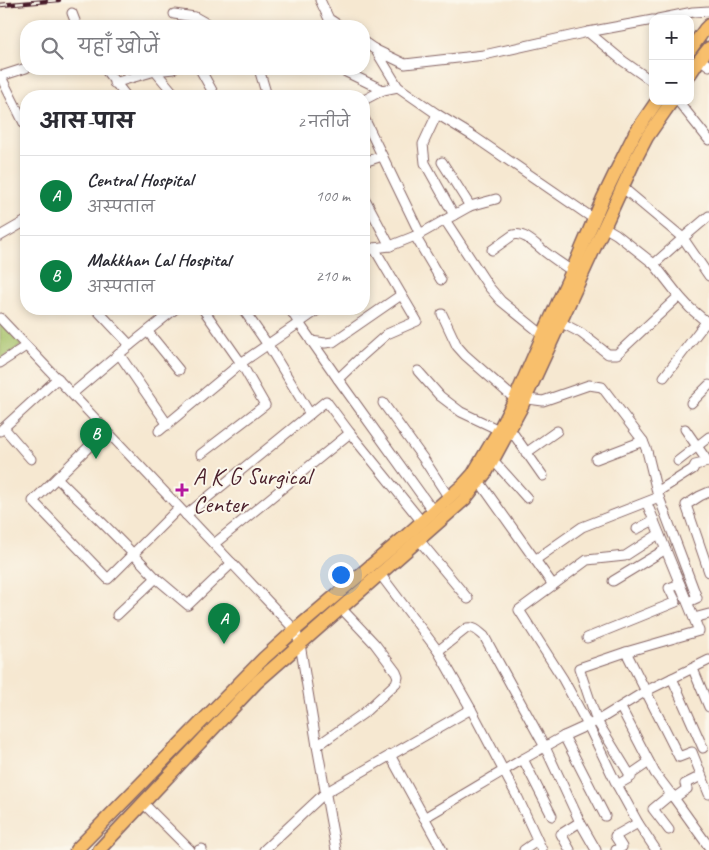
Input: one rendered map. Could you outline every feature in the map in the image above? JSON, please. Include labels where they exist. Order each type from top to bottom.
[{"type":"main road","points":[[694,44],[709,25]]},
{"type":"main road","points":[[694,71],[704,62],[709,48]]},
{"type":"main road","points":[[99,850],[258,682],[465,499],[480,481],[493,460],[504,430],[560,322],[599,223],[603,198],[634,133],[654,105]]},
{"type":"main road","points":[[520,398],[543,335],[572,271],[622,187],[647,137],[669,105]]},
{"type":"main road","points":[[76,850],[264,658],[464,484],[504,430]]},
{"type":"street","points":[[320,0],[331,20]]},
{"type":"street","points":[[678,15],[693,12],[709,12]]},
{"type":"street","points":[[72,13],[75,20]]},
{"type":"street","points":[[174,14],[195,17],[200,20]]},
{"type":"street","points":[[370,46],[404,64],[484,55],[649,21]]},
{"type":"street","points":[[588,32],[623,61],[649,79]]},
{"type":"street","points":[[374,49],[398,86],[616,234],[654,264],[679,296],[707,323],[664,377]]},
{"type":"street","points":[[20,70],[0,75],[20,115]]},
{"type":"street","points":[[109,75],[120,90]]},
{"type":"street","points":[[114,83],[141,75]]},
{"type":"street","points":[[158,75],[171,90]]},
{"type":"street","points":[[203,75],[212,90]]},
{"type":"street","points":[[261,75],[265,90]]},
{"type":"street","points":[[352,75],[383,90]]},
{"type":"street","points":[[370,97],[383,90],[398,86]]},
{"type":"street","points":[[681,105],[709,140]]},
{"type":"street","points":[[437,114],[423,144],[425,163],[454,215]]},
{"type":"street","points":[[370,131],[417,235],[441,280]]},
{"type":"street","points":[[370,160],[382,156]]},
{"type":"street","points":[[442,162],[470,206]]},
{"type":"street","points":[[622,187],[683,238],[708,274]]},
{"type":"street","points":[[370,250],[390,246],[417,235],[470,206],[496,198]]},
{"type":"street","points":[[370,208],[390,246]]},
{"type":"street","points":[[654,264],[709,216]]},
{"type":"street","points":[[445,220],[501,301],[543,335]]},
{"type":"street","points":[[0,236],[20,224]]},
{"type":"street","points":[[492,250],[516,234],[520,235],[532,241],[572,271]]},
{"type":"street","points":[[338,379],[386,334],[416,321],[374,248]]},
{"type":"street","points":[[311,341],[333,342],[401,295]]},
{"type":"street","points":[[560,322],[581,333],[608,354],[617,354],[679,296]]},
{"type":"street","points":[[442,314],[457,346],[465,355],[520,398],[543,401],[590,386],[602,387],[643,441],[658,494],[697,598],[688,602]]},
{"type":"street","points":[[102,315],[130,345]]},
{"type":"street","points":[[73,394],[167,315]]},
{"type":"street","points":[[200,454],[265,404],[242,363],[206,315]]},
{"type":"street","points":[[247,315],[268,345],[310,414]]},
{"type":"street","points":[[294,315],[433,511]]},
{"type":"street","points":[[159,431],[242,363],[310,315]]},
{"type":"street","points":[[0,318],[295,630],[300,644],[316,746],[336,850]]},
{"type":"street","points":[[148,332],[178,370]]},
{"type":"street","points":[[0,363],[26,346]]},
{"type":"street","points":[[119,354],[168,425]]},
{"type":"street","points":[[418,371],[440,396],[461,412],[504,430],[526,453],[543,476]]},
{"type":"street","points":[[31,459],[2,429],[58,378]]},
{"type":"street","points":[[691,403],[709,386]]},
{"type":"street","points":[[106,430],[33,501],[108,579],[134,553],[183,511],[326,401],[350,434],[422,522]]},
{"type":"street","points":[[383,404],[425,461],[449,498]]},
{"type":"street","points":[[535,560],[582,527],[658,494],[693,469],[695,465],[709,462],[685,429]]},
{"type":"street","points":[[526,453],[557,431]]},
{"type":"street","points":[[214,544],[350,434]]},
{"type":"street","points":[[678,461],[709,437]]},
{"type":"street","points":[[596,459],[643,441]]},
{"type":"street","points":[[493,460],[527,498]]},
{"type":"street","points":[[57,478],[134,553],[156,578],[188,605],[232,563]]},
{"type":"street","points":[[480,481],[553,585]]},
{"type":"street","points":[[709,492],[686,505],[709,572]]},
{"type":"street","points":[[630,775],[597,721],[580,668],[626,652],[699,631],[648,506]]},
{"type":"street","points":[[637,529],[654,520]]},
{"type":"street","points":[[656,850],[638,823],[617,785],[563,679],[519,610],[587,560],[626,556],[660,534]]},
{"type":"street","points":[[419,540],[468,600]]},
{"type":"street","points":[[613,581],[666,550]]},
{"type":"street","points":[[380,574],[438,651],[472,708],[542,850]]},
{"type":"street","points":[[117,615],[156,578]]},
{"type":"street","points":[[587,638],[676,602],[669,588],[680,584]]},
{"type":"street","points":[[316,746],[364,712],[396,683],[398,677],[375,644],[340,608]]},
{"type":"street","points":[[694,618],[709,614]]},
{"type":"street","points":[[438,651],[467,628],[472,628],[484,636],[546,746],[580,822],[596,850]]},
{"type":"street","points":[[626,652],[679,757],[692,752],[709,794]]},
{"type":"street","points":[[424,818],[564,736],[597,721],[646,691],[709,660]]},
{"type":"street","points":[[693,669],[709,707]]},
{"type":"street","points":[[672,678],[703,748]]},
{"type":"street","points":[[264,850],[325,793],[472,708]]},
{"type":"street","points":[[621,708],[655,773],[709,847]]},
{"type":"street","points":[[564,736],[605,816]]},
{"type":"street","points":[[390,756],[442,850]]},
{"type":"street","points":[[523,759],[552,816]]},
{"type":"street","points":[[617,785],[631,777],[630,775],[649,762]]},
{"type":"street","points":[[669,830],[653,809],[687,789],[685,784],[702,776]]},
{"type":"street","points":[[143,803],[190,850]]},
{"type":"street","points":[[570,850],[561,834],[580,822]]},
{"type":"street","points":[[616,850],[622,847],[615,836],[638,823]]},
{"type":"street","points":[[524,850],[538,841]]},
{"type":"green space","points":[[0,322],[22,345],[0,360]]},
{"type":"railway","points":[[0,5],[59,0]]},
{"type":"place","name":"Makkhan Lal Hospital","points":[[96,459]]},
{"type":"place","name":"A K G Surgical Center","points":[[182,490]]},
{"type":"place","name":"Central Hospital","points":[[224,644]]}]
